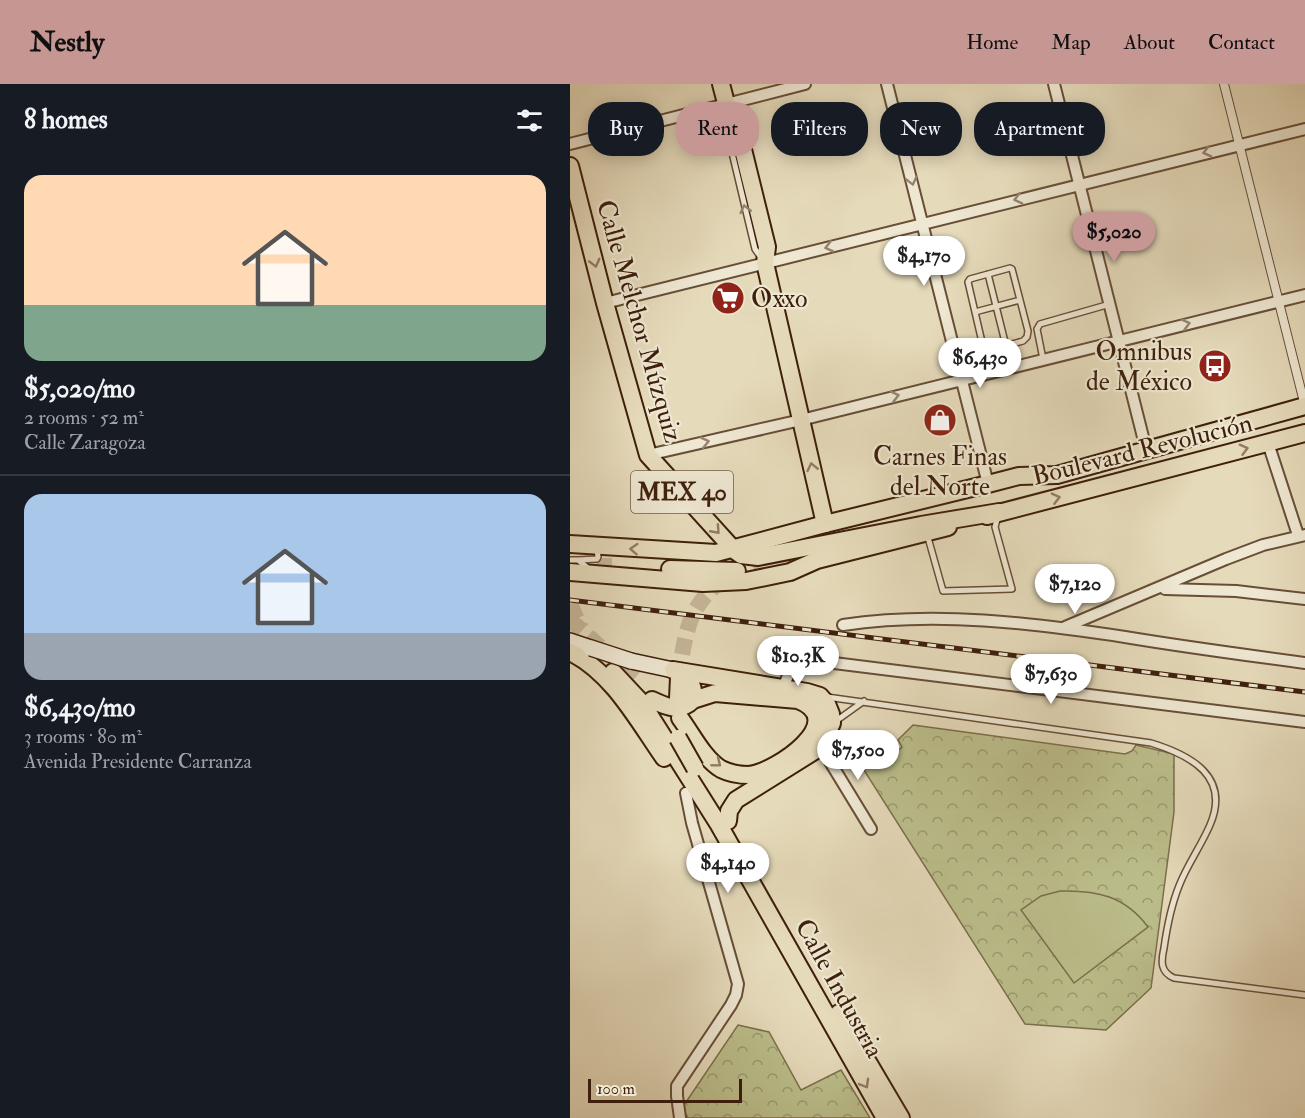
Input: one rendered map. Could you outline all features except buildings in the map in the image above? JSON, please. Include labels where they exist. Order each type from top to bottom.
[{"type":"main road","points":[[721,84],[726,102]]},
{"type":"main road","points":[[745,156],[768,247],[765,263],[825,524]]},
{"type":"main road","name":"Calle Melchor Múzquiz","points":[[570,166],[648,455],[734,550]]},
{"type":"main road","name":"MEX 40","points":[[734,550],[825,524],[1019,476],[1057,475],[1305,406]]},
{"type":"main road","name":"Boulevard Revolución","points":[[578,553],[596,574],[703,583],[728,582],[790,572],[817,560],[1305,433]]},
{"type":"main road","points":[[802,539],[1057,475]]},
{"type":"main road","name":"MEX 40","points":[[734,550],[741,555],[758,557],[999,512]]},
{"type":"main road","points":[[578,553],[699,554],[734,550]]},
{"type":"main road","points":[[612,566],[743,571],[784,563],[817,560]]},
{"type":"main road","points":[[575,650],[631,661],[676,674],[780,694],[809,704],[816,725],[810,738],[791,754],[765,770],[748,775],[721,769],[713,762],[683,708]]},
{"type":"main road","points":[[575,650],[610,684],[677,775],[811,999],[849,1057]]},
{"type":"main road","name":"Calle Industria","points":[[613,672],[642,703],[728,821],[901,1118]]},
{"type":"main road","points":[[676,674],[691,682],[693,687],[683,708],[689,768]]},
{"type":"main road","name":"Calle Industria","points":[[635,678],[678,738],[689,768],[731,846],[885,1118]]},
{"type":"main road","points":[[683,708],[715,693],[820,696],[827,704],[832,723],[821,747],[736,800],[729,811],[728,821]]},
{"type":"main road","points":[[652,700],[668,708],[676,709],[689,704],[683,708]]},
{"type":"street","points":[[730,102],[805,84]]},
{"type":"street","points":[[887,84],[988,484]]},
{"type":"street","points":[[1054,84],[1146,449]]},
{"type":"street","points":[[1224,84],[1305,406]]},
{"type":"street","points":[[570,144],[676,116]]},
{"type":"street","points":[[606,303],[1305,129]]},
{"type":"street","points":[[648,455],[801,420],[1305,295]]},
{"type":"street","points":[[1065,627],[1160,589],[1226,559],[1301,535],[1268,443]]},
{"type":"street","points":[[1160,589],[1236,591],[1305,599]]},
{"type":"street","points":[[843,625],[875,620],[969,620],[1065,627],[1305,663]]},
{"type":"street","points":[[780,694],[797,660],[1305,722]]},
{"type":"street","points":[[821,747],[871,830]]},
{"type":"street","points":[[679,1117],[677,1086],[731,1005],[738,984],[692,823],[686,793]]},
{"type":"lane","points":[[984,351],[1023,341],[1027,337],[1028,331],[1012,269],[970,279],[968,282],[984,351],[989,372]]},
{"type":"lane","points":[[988,274],[1006,346]]},
{"type":"lane","points":[[975,312],[1020,300]]},
{"type":"lane","points":[[1043,359],[1037,329],[1040,324],[1110,304]]},
{"type":"lane","points":[[927,532],[942,591],[1012,589],[995,527],[999,512]]},
{"type":"lane","points":[[570,560],[578,553]]},
{"type":"lane","points":[[820,696],[1150,743],[1193,760],[1206,772],[1214,788],[1215,808],[1211,822],[1179,886],[1169,916],[1162,954],[1162,967],[1165,974],[1174,978],[1305,995]]},
{"type":"lane","points":[[832,723],[864,701]]},
{"type":"green space","points":[[913,725],[1125,754],[1132,751],[1136,745],[1174,754],[1174,812],[1151,988],[1106,1030],[1025,1024],[862,767],[877,757],[884,763],[902,747],[898,740]]},
{"type":"green space","points":[[1060,891],[1086,892],[1109,897],[1130,908],[1148,927],[1074,983],[1021,910],[1041,896]]},
{"type":"green space","points":[[738,1025],[769,1032],[801,1090],[841,1070],[870,1118],[688,1118],[682,1108]]},
{"type":"tunnel","points":[[679,678],[683,648],[691,619],[711,590],[724,579],[754,561],[802,539]]},
{"type":"tunnel","points":[[574,573],[587,567],[612,566]]},
{"type":"tunnel","points":[[570,604],[581,628]]},
{"type":"tunnel","points":[[570,620],[635,678]]},
{"type":"railway","points":[[570,600],[1305,692]]},
{"type":"place","name":"Oxxo","points":[[728,298]]},
{"type":"place","name":"Omnibus de México","points":[[1215,366]]},
{"type":"place","name":"Carnes Finas del Norte","points":[[940,420]]}]
